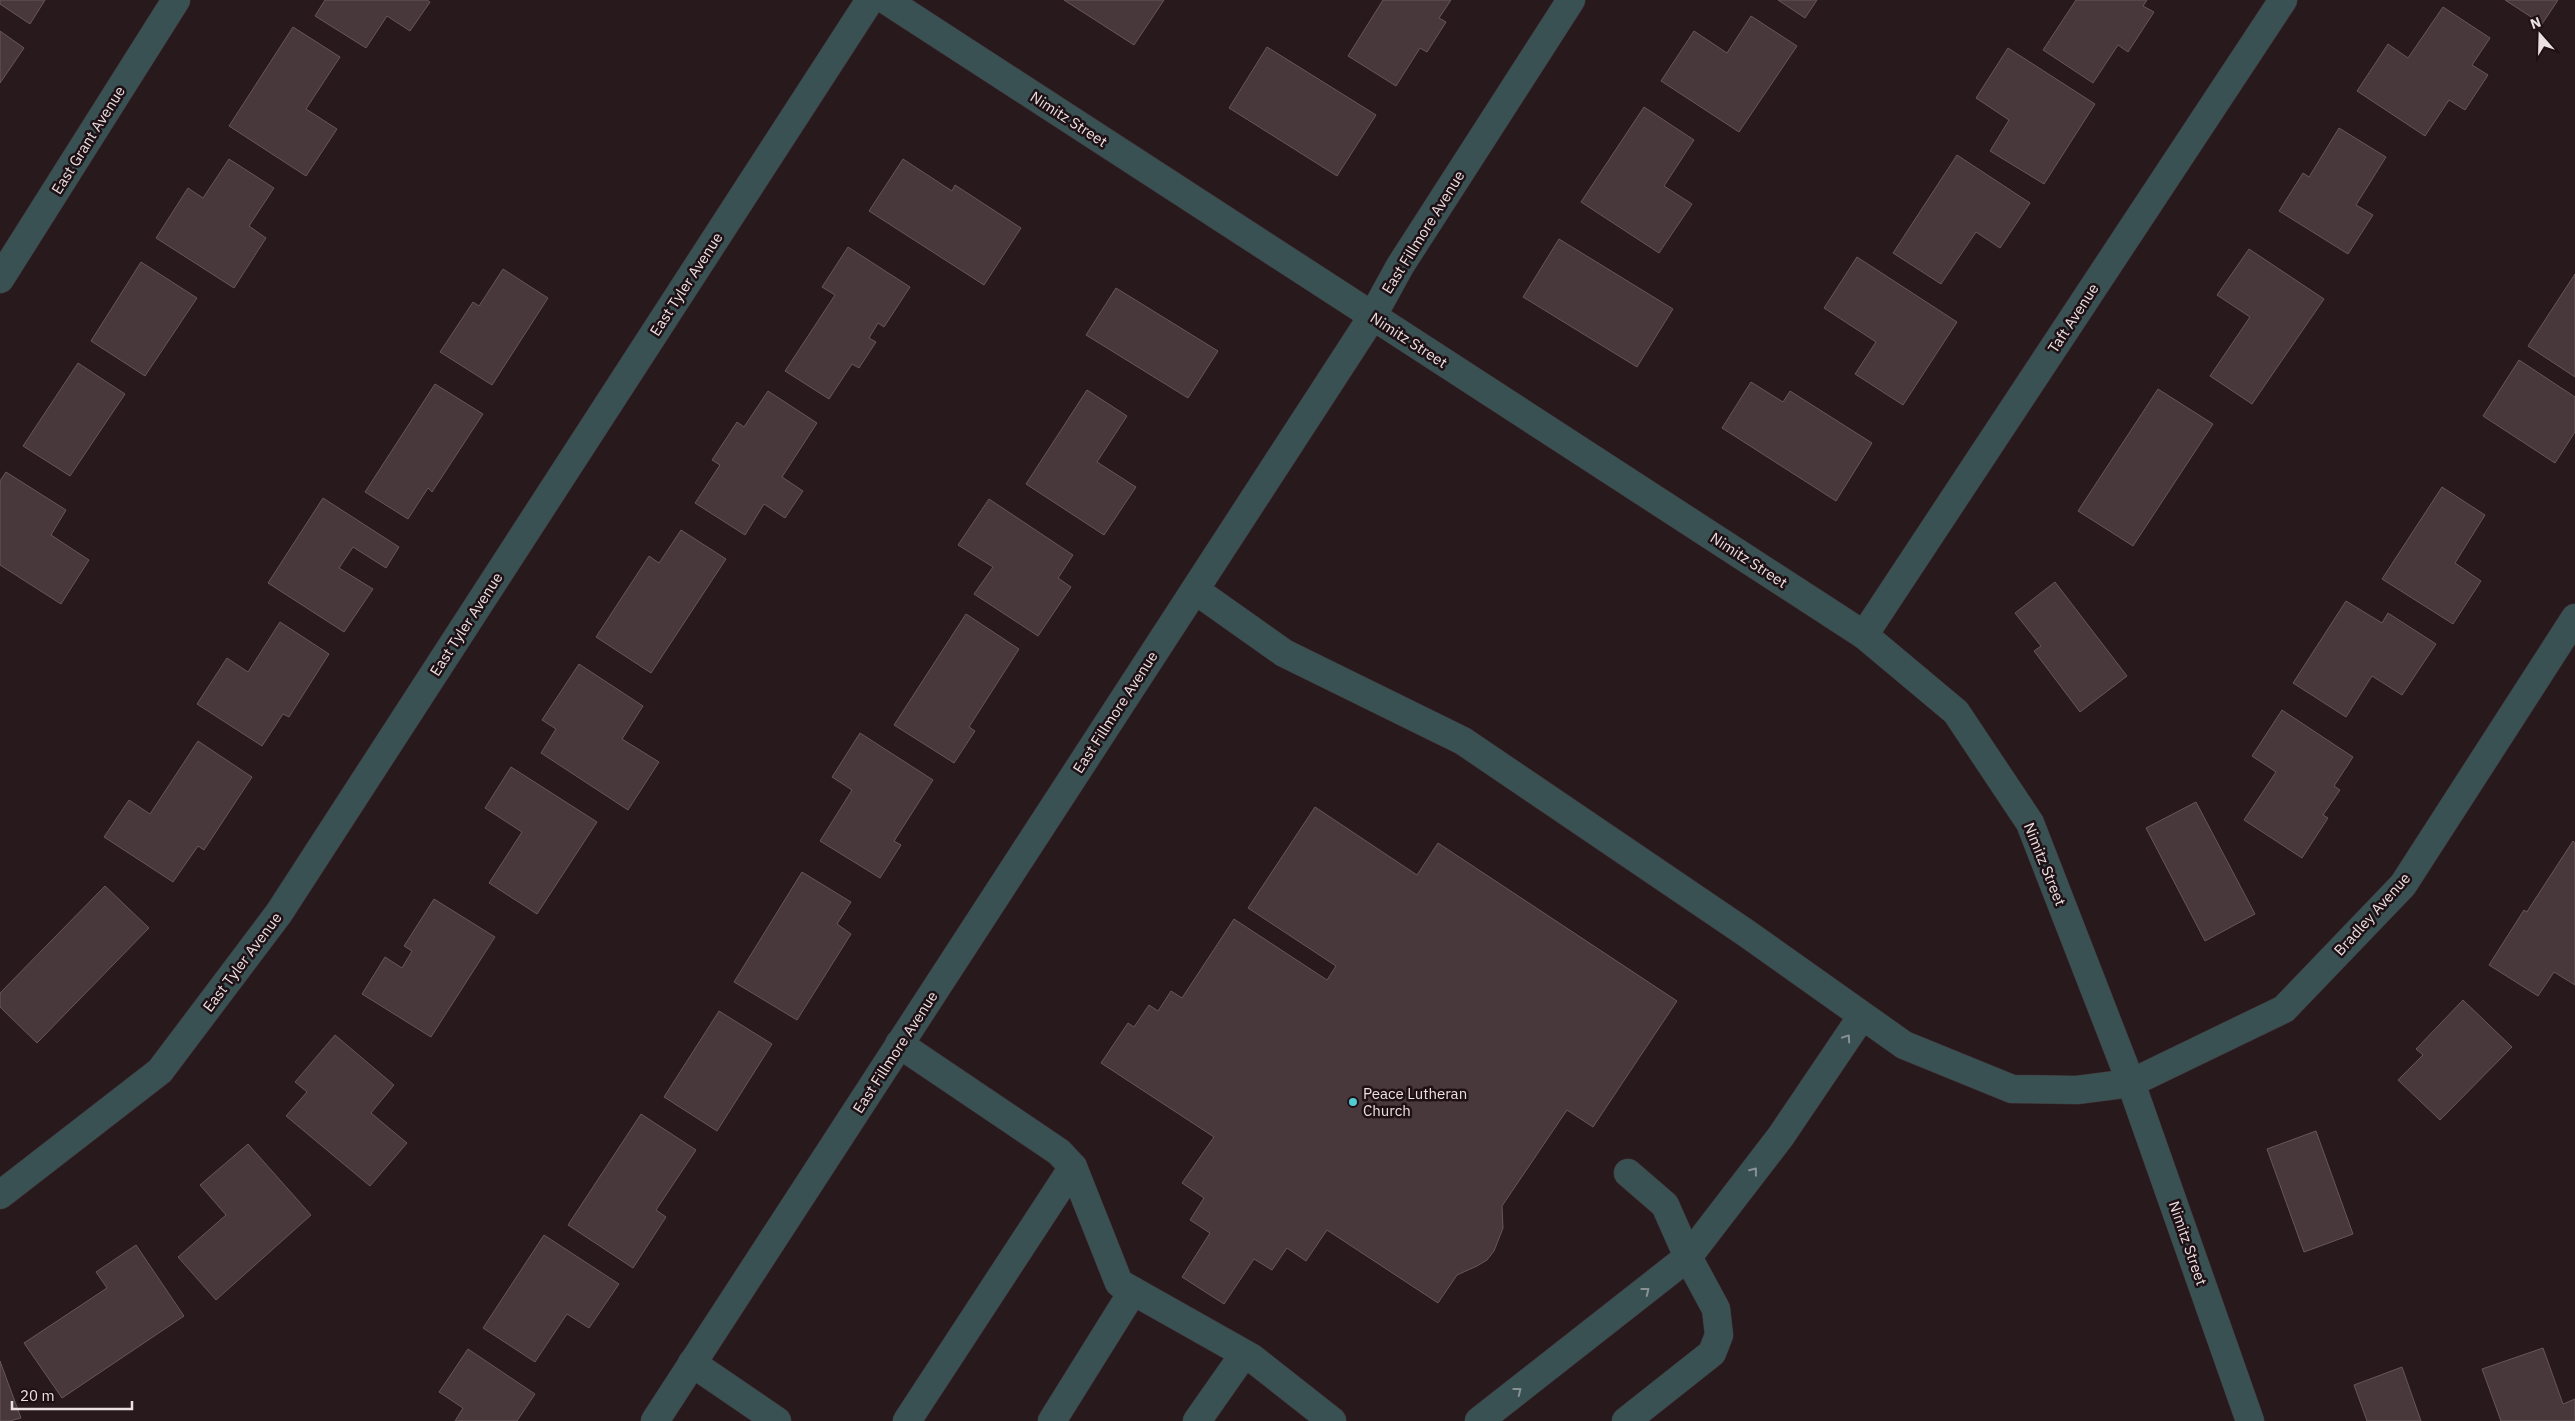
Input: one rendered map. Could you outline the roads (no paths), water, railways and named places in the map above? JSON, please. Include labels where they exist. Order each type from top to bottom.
[{"type":"street","name":"East Grant Avenue","points":[[0,279],[176,0]]},
{"type":"street","name":"East Tyler Avenue","points":[[0,1194],[160,1071],[279,913],[870,0]]},
{"type":"street","name":"Nimitz Street","points":[[886,0],[1864,635],[1956,712],[2030,823],[2131,1083],[2250,1421]]},
{"type":"street","name":"East Fillmore Avenue","points":[[655,1421],[1372,316],[1400,266],[1571,0]]},
{"type":"street","name":"Taft Avenue","points":[[1864,635],[2283,0]]},
{"type":"street","name":"Bradley Avenue","points":[[1195,590],[1284,652],[1463,741],[1746,933],[1904,1045],[2012,1090],[2077,1090],[2131,1083],[2284,1009],[2403,885],[2575,618]]},
{"type":"street","points":[[1479,1421],[1688,1257],[1781,1136],[1862,1016]]},
{"type":"street","points":[[899,1044],[1059,1152],[1073,1167],[1119,1283],[1244,1354],[1332,1421]]},
{"type":"street","points":[[907,1421],[1073,1167]]},
{"type":"street","points":[[1626,1421],[1712,1353],[1719,1335],[1716,1309],[1688,1257],[1665,1205],[1628,1172]]},
{"type":"street","points":[[1052,1421],[1133,1291]]},
{"type":"street","points":[[1197,1421],[1244,1354]]},
{"type":"street","points":[[692,1363],[778,1421]]},
{"type":"place","name":"Peace Lutheran Church","points":[[1353,1102]]}]
